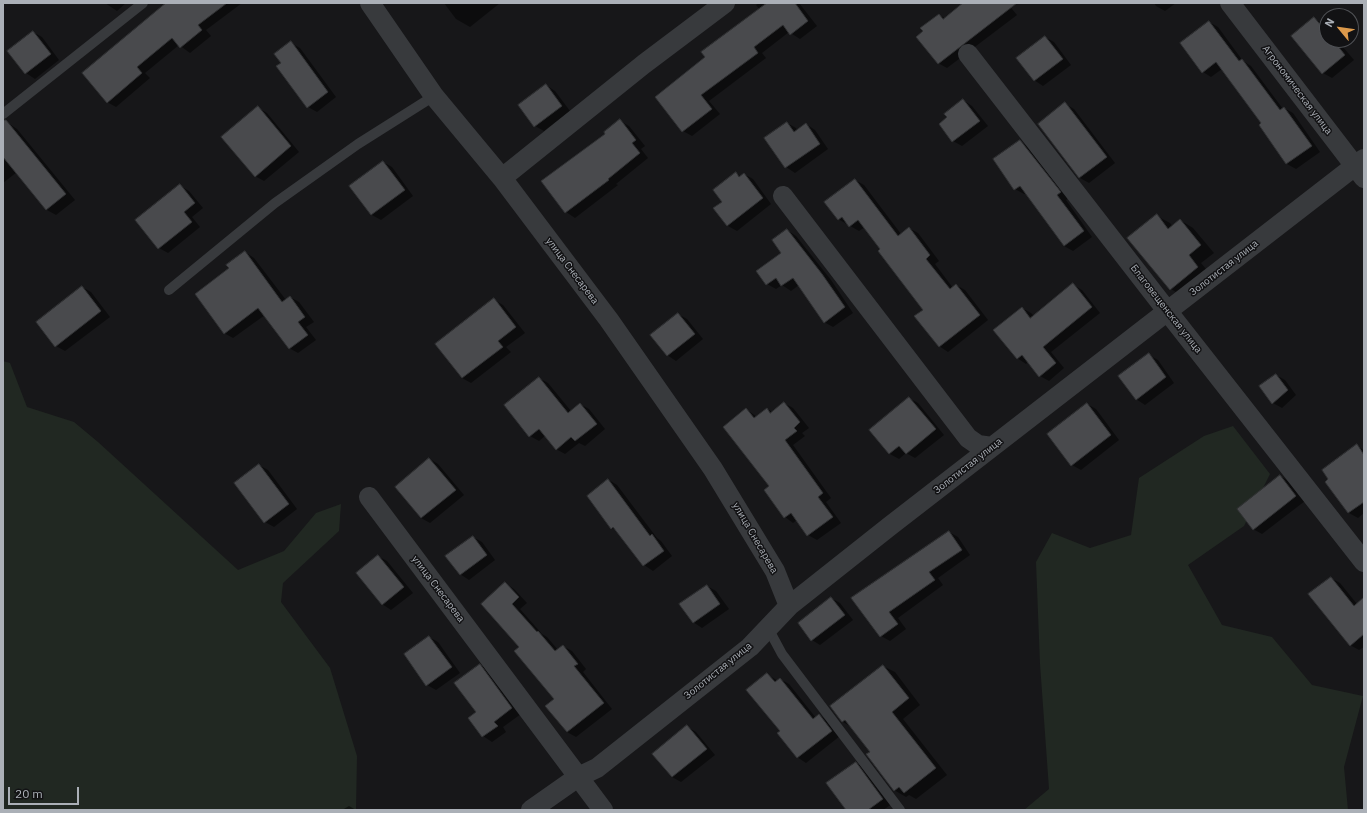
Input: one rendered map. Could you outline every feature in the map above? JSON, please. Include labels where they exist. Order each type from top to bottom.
[{"type":"street","name":"улица Снесарева","points":[[370,3],[434,96],[502,178],[609,320],[713,469],[775,571],[789,606]]},
{"type":"street","points":[[502,178],[644,64],[725,3]]},
{"type":"street","name":"Агрономическая улица","points":[[1230,3],[1361,168]]},
{"type":"street","name":"Благовещенская улица","points":[[968,54],[1364,562]]},
{"type":"street","name":"Золотистая улица","points":[[531,810],[578,777],[597,768],[750,647],[789,606],[992,447],[1168,312],[1361,168]]},
{"type":"street","points":[[783,196],[968,438],[978,445],[992,447]]},
{"type":"street","name":"улица Снесарева","points":[[369,497],[578,777]]},
{"type":"street","points":[[578,777],[603,810]]},
{"type":"lane","points":[[3,114],[142,3]]},
{"type":"lane","points":[[169,290],[275,203],[358,144],[434,96]]},
{"type":"lane","points":[[768,628],[786,660],[900,810]]},
{"type":"shaded area","points":[[3,361],[10,363],[27,407],[74,422],[98,442],[238,570],[284,551],[316,513],[341,504],[339,531],[283,583],[281,602],[330,668],[357,756],[356,810],[3,810]]},
{"type":"shaded area","points":[[1233,426],[1270,474],[1244,526],[1188,565],[1222,625],[1272,637],[1312,685],[1363,696],[1344,767],[1348,810],[1024,810],[1049,789],[1040,664],[1036,562],[1052,533],[1090,548],[1131,535],[1139,478],[1204,436]]},
{"type":"building","points":[[166,3],[227,3],[198,25],[202,30],[180,48],[172,38],[137,67],[142,73],[107,103],[82,73]]},
{"type":"building","points":[[767,3],[795,3],[808,21],[790,35],[783,25],[754,47],[758,53],[701,95],[712,109],[682,132],[655,97],[705,57],[701,52]]},
{"type":"building","points":[[963,3],[1017,3],[938,64],[916,37],[923,31],[920,28],[939,14],[943,19]]},
{"type":"building","points":[[1314,17],[1319,23],[1319,48],[1339,48],[1345,55],[1322,74],[1291,36]]},
{"type":"building","points":[[1209,21],[1239,61],[1242,59],[1280,110],[1284,107],[1312,146],[1286,164],[1259,125],[1261,123],[1216,62],[1202,73],[1180,43]]},
{"type":"building","points":[[33,31],[51,54],[25,74],[7,51]]},
{"type":"building","points":[[1045,36],[1063,59],[1034,81],[1016,58]]},
{"type":"building","points":[[291,41],[328,92],[307,108],[276,66],[281,63],[274,54]]},
{"type":"building","points":[[546,84],[562,106],[534,127],[518,105]]},
{"type":"building","points":[[963,99],[980,121],[952,142],[939,124],[947,117],[944,114]]},
{"type":"building","points":[[1065,102],[1107,157],[1079,178],[1038,124]]},
{"type":"building","points":[[258,106],[291,146],[255,177],[221,137]]},
{"type":"building","points":[[620,119],[636,140],[632,143],[640,153],[608,179],[609,180],[565,213],[541,181],[605,134],[604,132]]},
{"type":"building","points":[[3,120],[6,120],[66,194],[46,210],[3,157]]},
{"type":"building","points":[[787,122],[794,132],[806,123],[820,144],[785,168],[764,138]]},
{"type":"building","points":[[1020,140],[1061,192],[1057,195],[1084,231],[1064,246],[1020,186],[1014,190],[993,159]]},
{"type":"building","points":[[383,161],[405,190],[371,215],[349,186]]},
{"type":"building","points":[[736,172],[739,177],[744,173],[763,198],[727,226],[713,208],[722,202],[713,190]]},
{"type":"building","points":[[855,179],[898,236],[909,227],[930,255],[926,259],[950,289],[956,284],[980,315],[939,347],[914,316],[923,310],[878,251],[880,249],[858,220],[849,227],[842,217],[838,220],[824,202]]},
{"type":"building","points":[[180,184],[195,203],[184,212],[192,222],[158,249],[135,220]]},
{"type":"building","points":[[1157,214],[1168,229],[1180,219],[1201,245],[1189,255],[1198,267],[1170,290],[1127,238]]},
{"type":"building","points":[[787,229],[822,274],[845,307],[824,323],[793,278],[781,286],[776,278],[766,285],[756,271],[781,253],[772,240]]},
{"type":"building","points":[[245,251],[282,302],[290,296],[305,317],[298,322],[308,335],[289,349],[258,308],[224,334],[195,294],[229,268],[226,265]]},
{"type":"building","points":[[1073,283],[1092,307],[1043,347],[1056,363],[1039,377],[1022,355],[1017,359],[993,330],[1022,307],[1030,318]]},
{"type":"building","points":[[82,286],[101,311],[55,347],[36,322]]},
{"type":"building","points":[[494,298],[516,327],[498,341],[503,347],[462,378],[435,344]]},
{"type":"building","points":[[678,313],[695,334],[667,356],[650,335]]},
{"type":"building","points":[[1149,353],[1166,377],[1136,400],[1118,376]]},
{"type":"building","points":[[1276,374],[1288,390],[1272,404],[1259,386]]},
{"type":"building","points":[[539,377],[568,413],[580,403],[597,424],[575,441],[571,437],[556,450],[539,429],[529,437],[504,405]]},
{"type":"building","points":[[909,397],[936,429],[906,454],[899,446],[889,454],[869,430]]},
{"type":"building","points":[[784,402],[800,422],[794,428],[797,431],[785,440],[823,493],[818,497],[833,517],[807,536],[791,513],[784,518],[764,490],[769,486],[723,427],[746,408],[754,418],[767,408],[770,413]]},
{"type":"building","points":[[1087,403],[1111,435],[1071,466],[1047,434]]},
{"type":"building","points":[[1357,444],[1364,455],[1364,502],[1348,513],[1325,482],[1328,479],[1322,470]]},
{"type":"building","points":[[429,458],[456,490],[421,518],[395,487]]},
{"type":"building","points":[[259,464],[289,504],[264,523],[234,483]]},
{"type":"building","points":[[1280,475],[1296,496],[1253,530],[1237,509]]},
{"type":"building","points":[[608,479],[650,536],[652,534],[664,551],[643,566],[613,527],[611,529],[587,496]]},
{"type":"building","points":[[949,531],[962,550],[929,572],[935,580],[889,612],[898,624],[880,637],[851,598]]},
{"type":"building","points":[[473,536],[487,555],[460,575],[445,556]]},
{"type":"building","points":[[378,555],[404,587],[382,605],[356,573]]},
{"type":"building","points":[[1331,577],[1354,606],[1364,597],[1364,634],[1350,646],[1308,594]]},
{"type":"building","points":[[505,582],[519,597],[512,604],[555,651],[563,645],[578,664],[574,666],[604,703],[567,732],[545,706],[554,699],[514,651],[519,647],[481,604]]},
{"type":"building","points":[[707,585],[720,604],[693,623],[679,604]]},
{"type":"building","points":[[831,597],[845,615],[811,641],[798,623]]},
{"type":"building","points":[[429,636],[452,667],[426,686],[404,654]]},
{"type":"building","points":[[480,664],[512,708],[494,722],[498,726],[482,737],[468,718],[476,712],[454,683]]},
{"type":"building","points":[[883,665],[909,698],[892,712],[936,768],[904,793],[899,787],[894,791],[866,754],[870,752],[845,720],[842,722],[830,706]]},
{"type":"building","points":[[767,673],[775,682],[780,678],[813,719],[819,714],[832,731],[797,758],[777,733],[780,731],[746,690]]},
{"type":"building","points":[[687,725],[707,749],[672,777],[652,754]]},
{"type":"building","points":[[856,762],[883,799],[868,810],[846,810],[826,783]]}]
